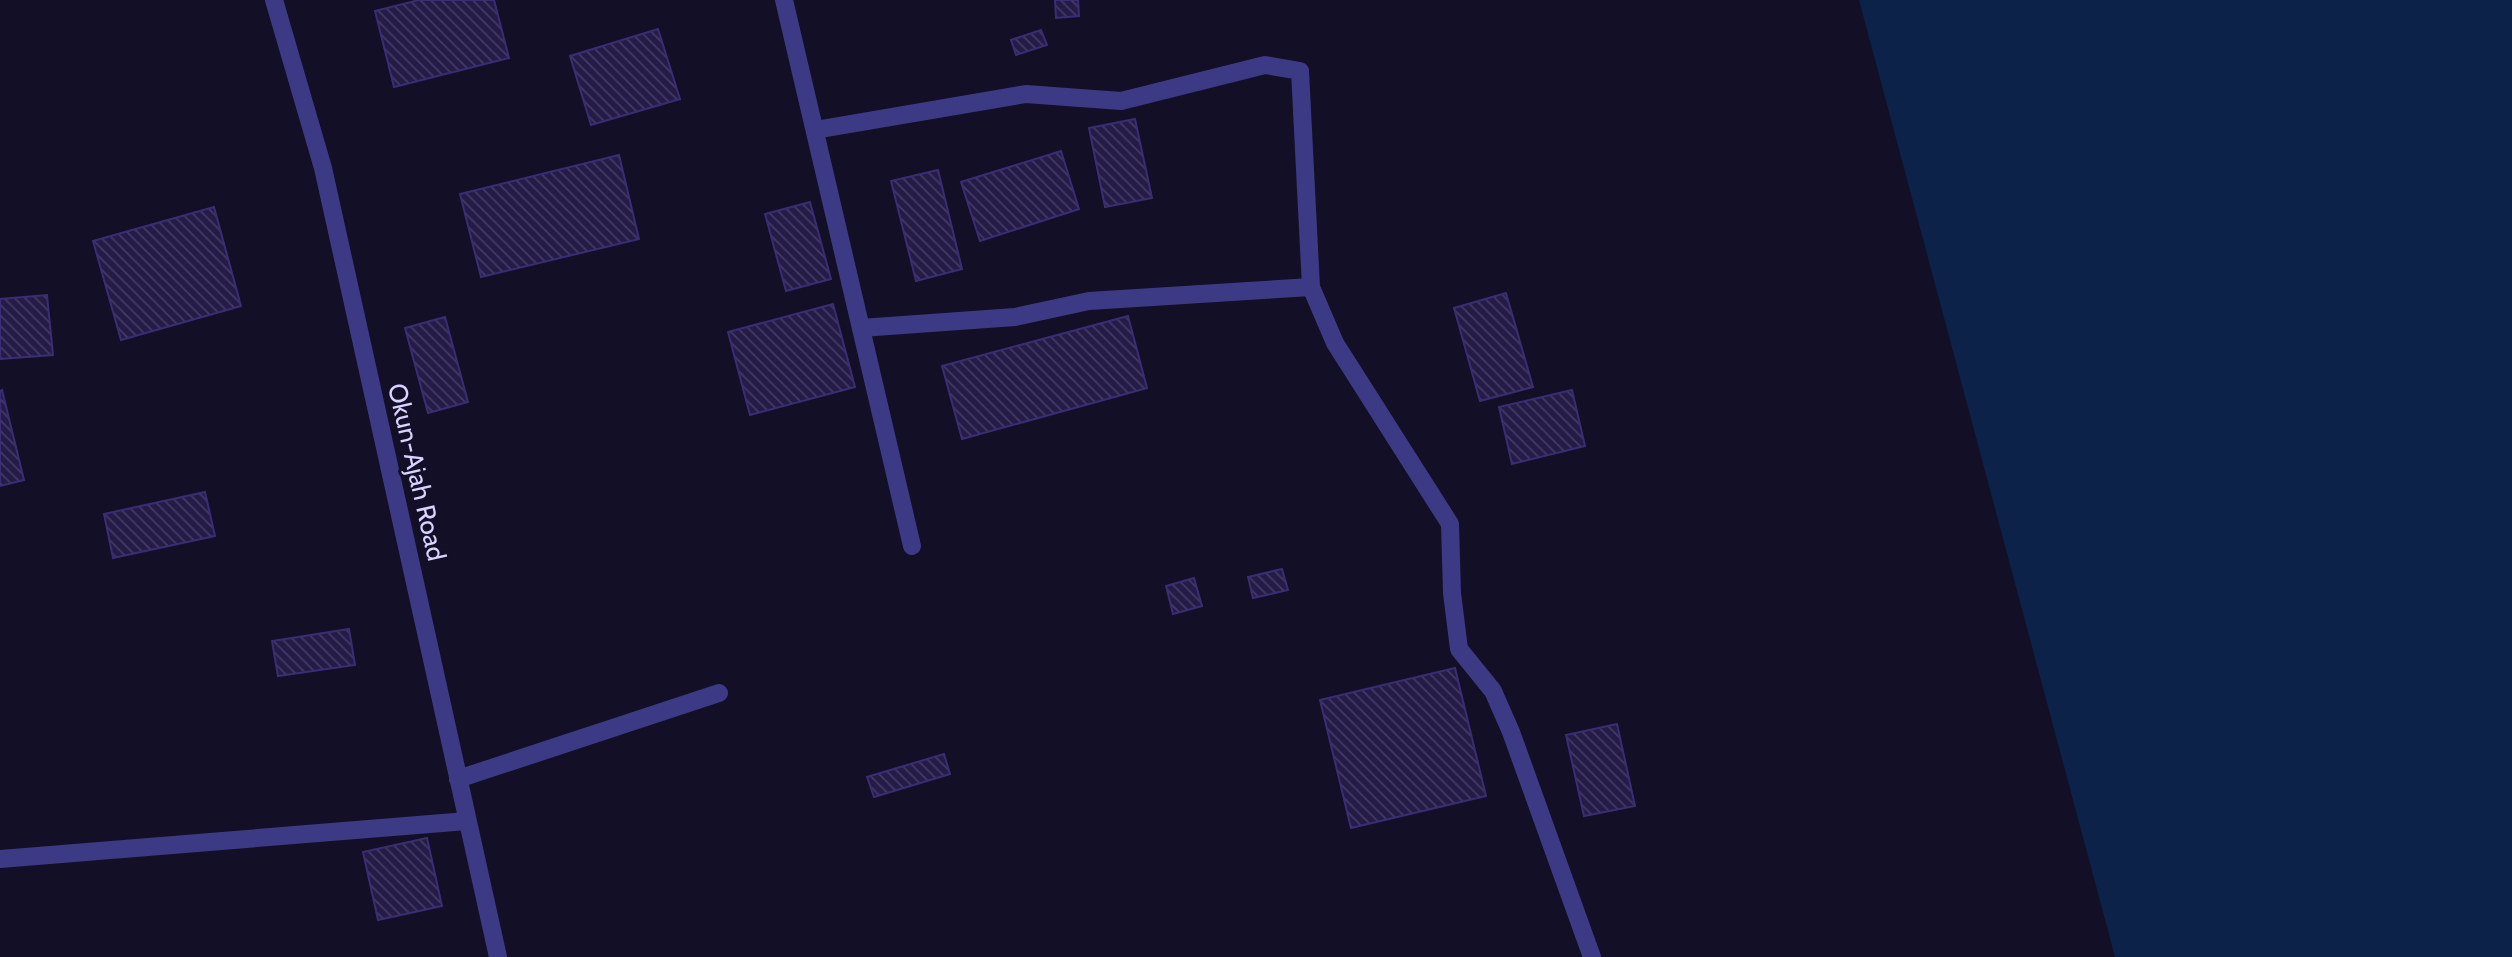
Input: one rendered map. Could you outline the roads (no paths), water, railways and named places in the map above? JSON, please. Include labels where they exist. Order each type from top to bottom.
[{"type":"street","name":"Okun-Ajah Road","points":[[274,0],[323,168],[498,957]]},
{"type":"street","points":[[784,0],[912,546]]},
{"type":"street","points":[[815,130],[1026,94],[1121,101],[1265,65],[1300,71],[1311,287],[1335,342],[1450,524],[1452,593],[1459,649],[1493,691],[1511,732],[1592,957]]},
{"type":"street","points":[[861,328],[1015,317],[1089,302],[1311,287]]},
{"type":"street","points":[[458,779],[719,693]]},
{"type":"street","points":[[0,859],[467,821]]},
{"type":"water","points":[[1859,0],[2512,0],[2512,957],[2115,957]]}]
